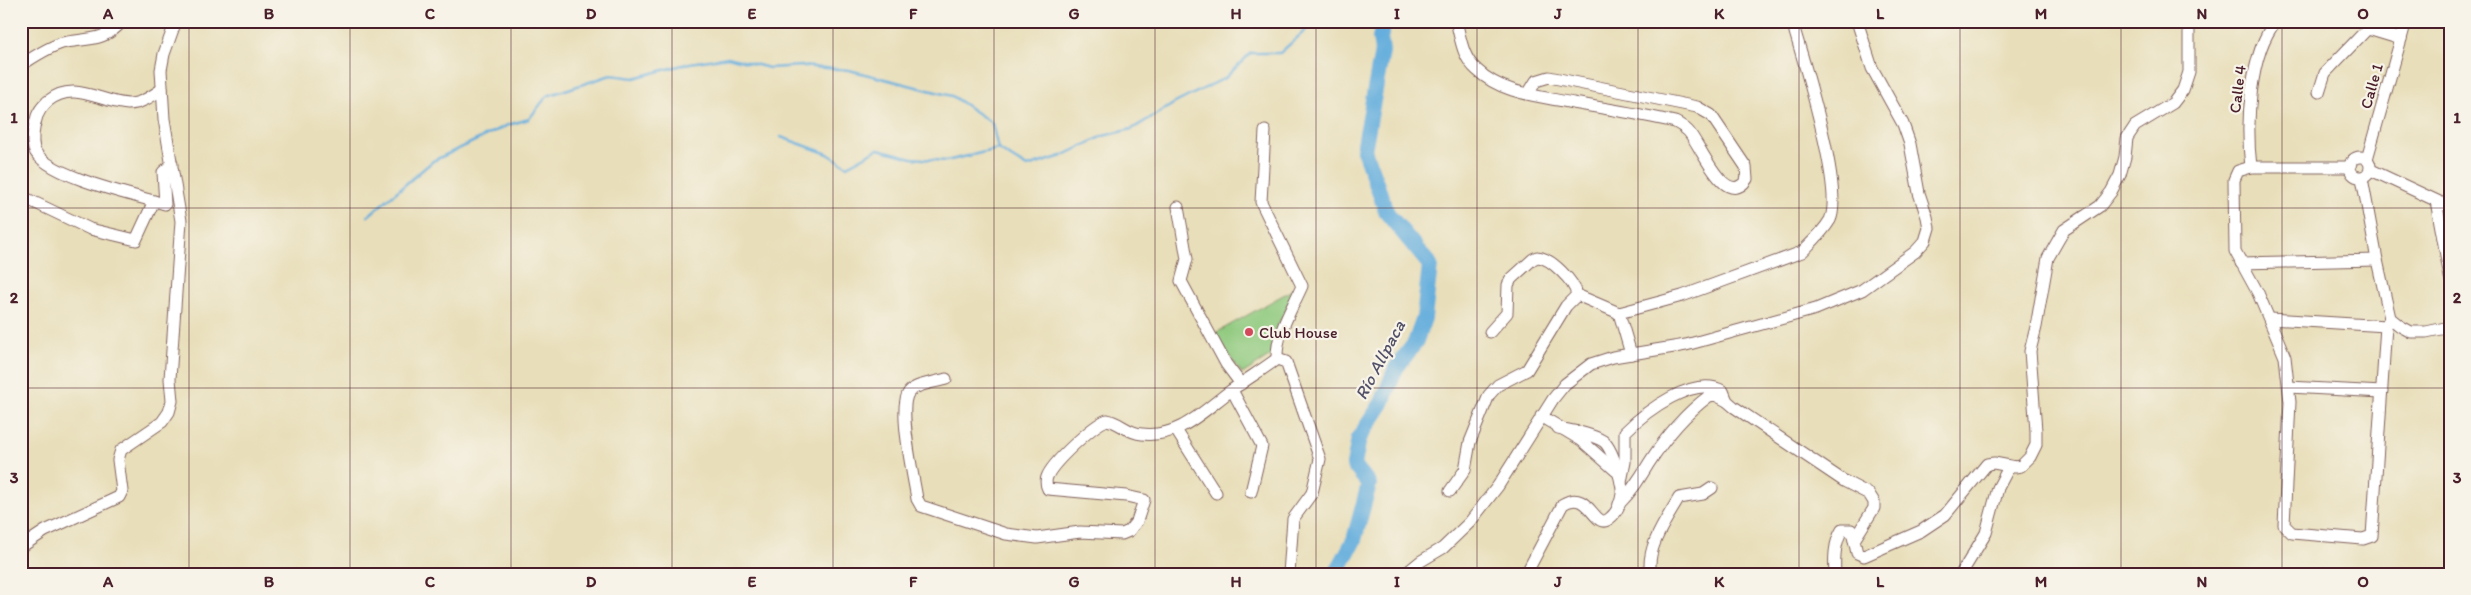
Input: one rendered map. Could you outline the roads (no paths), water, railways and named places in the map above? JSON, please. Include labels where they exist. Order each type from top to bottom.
[{"type":"street","points":[[21,65],[60,44],[103,37],[113,31],[122,21]]},
{"type":"street","points":[[21,547],[54,527],[119,497],[122,488],[118,460],[121,450],[162,422],[169,412],[172,401],[170,379],[181,221],[164,119],[162,62],[176,21]]},
{"type":"street","points":[[1456,21],[1463,51],[1476,70],[1502,86],[1528,94],[1674,122],[1688,131],[1721,182],[1732,188],[1737,188],[1747,179],[1746,167],[1712,115],[1697,107],[1549,77],[1536,81],[1528,94]]},
{"type":"street","points":[[1405,574],[1420,561],[1443,548],[1470,522],[1498,486],[1541,416],[1565,384],[1577,372],[1591,364],[1631,354],[1719,337],[1816,309],[1862,290],[1915,252],[1925,241],[1928,228],[1927,217],[1919,193],[1910,144],[1903,124],[1872,68],[1857,21]]},
{"type":"street","points":[[1835,574],[1837,538],[1842,530],[1851,530],[1857,553],[1867,556],[1921,530],[1945,516],[1987,464],[1994,463],[2009,467],[2021,466],[2027,462],[2036,445],[2030,351],[2048,258],[2064,230],[2100,206],[2111,192],[2120,175],[2125,157],[2127,138],[2135,126],[2173,103],[2183,90],[2189,72],[2189,21]]},
{"type":"street","name":"Calle 4","points":[[2251,167],[2248,129],[2257,60],[2262,42],[2276,21]]},
{"type":"street","name":"Calle 1","points":[[2365,166],[2397,38],[2398,21]]},
{"type":"street","name":"Calle 1","points":[[2397,38],[2406,21]]},
{"type":"street","points":[[2320,92],[2325,73],[2371,25],[2397,38]]},
{"type":"street","points":[[1577,295],[1619,313],[1682,296],[1802,252],[1817,237],[1830,219],[1833,200],[1819,111],[1795,32]]},
{"type":"street","points":[[162,89],[146,100],[128,104],[74,90],[56,94],[40,108],[33,129],[34,150],[44,161],[61,173],[165,204],[163,172],[172,164]]},
{"type":"street","points":[[1265,131],[1261,202],[1302,286],[1282,329],[1278,342],[1277,359]]},
{"type":"street","points":[[2350,167],[2354,159],[2450,207]]},
{"type":"street","points":[[2350,167],[2251,167],[2238,171],[2234,180],[2235,251],[2270,319],[2285,357],[2290,429],[2284,525],[2292,533],[2363,539],[2372,536],[2374,530],[2388,322],[2377,260],[2365,166]]},
{"type":"street","points":[[2350,167],[2354,175],[2365,166]]},
{"type":"street","points":[[21,196],[90,229],[136,240],[154,201]]},
{"type":"street","points":[[2436,201],[2450,277]]},
{"type":"street","points":[[1178,207],[1187,259],[1181,281],[1222,356],[1262,446],[1251,492]]},
{"type":"street","points":[[1490,332],[1507,313],[1508,285],[1511,278],[1537,257],[1545,259],[1571,280],[1576,286],[1577,295]]},
{"type":"street","points":[[2241,263],[2377,260]]},
{"type":"street","points":[[1450,491],[1465,470],[1470,442],[1489,395],[1498,385],[1527,370],[1566,306],[1577,295]]},
{"type":"street","points":[[1619,313],[1631,354]]},
{"type":"street","points":[[2270,319],[2388,322],[2410,332],[2426,332],[2450,327]]},
{"type":"street","points":[[946,379],[911,390],[906,397],[904,412],[917,500],[926,509],[1006,534],[1036,538],[1064,534],[1122,534],[1129,531],[1137,521],[1144,500],[1126,496],[1048,489],[1046,478],[1064,456],[1098,423],[1107,420],[1132,433],[1145,434],[1176,430],[1200,416],[1236,387],[1277,359]]},
{"type":"street","points":[[1277,359],[1286,362],[1288,366],[1320,459],[1312,493],[1293,519],[1289,574]]},
{"type":"street","points":[[1620,504],[1622,493],[1619,477],[1625,462],[1625,432],[1649,410],[1676,395],[1711,386],[1722,391],[1727,401]]},
{"type":"street","points":[[2288,387],[2382,392]]},
{"type":"street","points":[[1526,574],[1563,504],[1574,499],[1581,501],[1598,519],[1609,520],[1634,487],[1658,450],[1679,424],[1709,396],[1715,395],[1727,401],[1844,481],[1869,494],[1874,502],[1874,508],[1854,540]]},
{"type":"street","points":[[1541,416],[1591,448],[1619,477]]},
{"type":"street","points":[[1176,430],[1216,493]]},
{"type":"street","points":[[1962,574],[1986,533],[1998,488],[2009,467]]},
{"type":"street","points":[[1651,574],[1650,561],[1655,542],[1679,498],[1703,494],[1712,488]]},
{"type":"waterway","points":[[368,216],[433,161],[508,125],[529,119],[547,96],[611,75],[634,78],[690,63],[728,57],[769,68],[801,66],[849,70],[952,96],[992,123],[998,149],[1027,167],[1062,156],[1103,136],[1132,129],[1175,103],[1225,78],[1251,53],[1280,53],[1316,21]]},
{"type":"waterway","name":"Río Allpaca","points":[[1336,574],[1354,540],[1369,484],[1354,465],[1359,438],[1382,403],[1396,368],[1415,343],[1424,318],[1430,265],[1387,213],[1364,150],[1382,51],[1380,38],[1383,25],[1381,21]]},
{"type":"waterway","points":[[781,137],[828,154],[847,166],[878,149],[912,158],[946,161],[998,149]]},
{"type":"place","name":"Club House","points":[[1249,332]]}]
